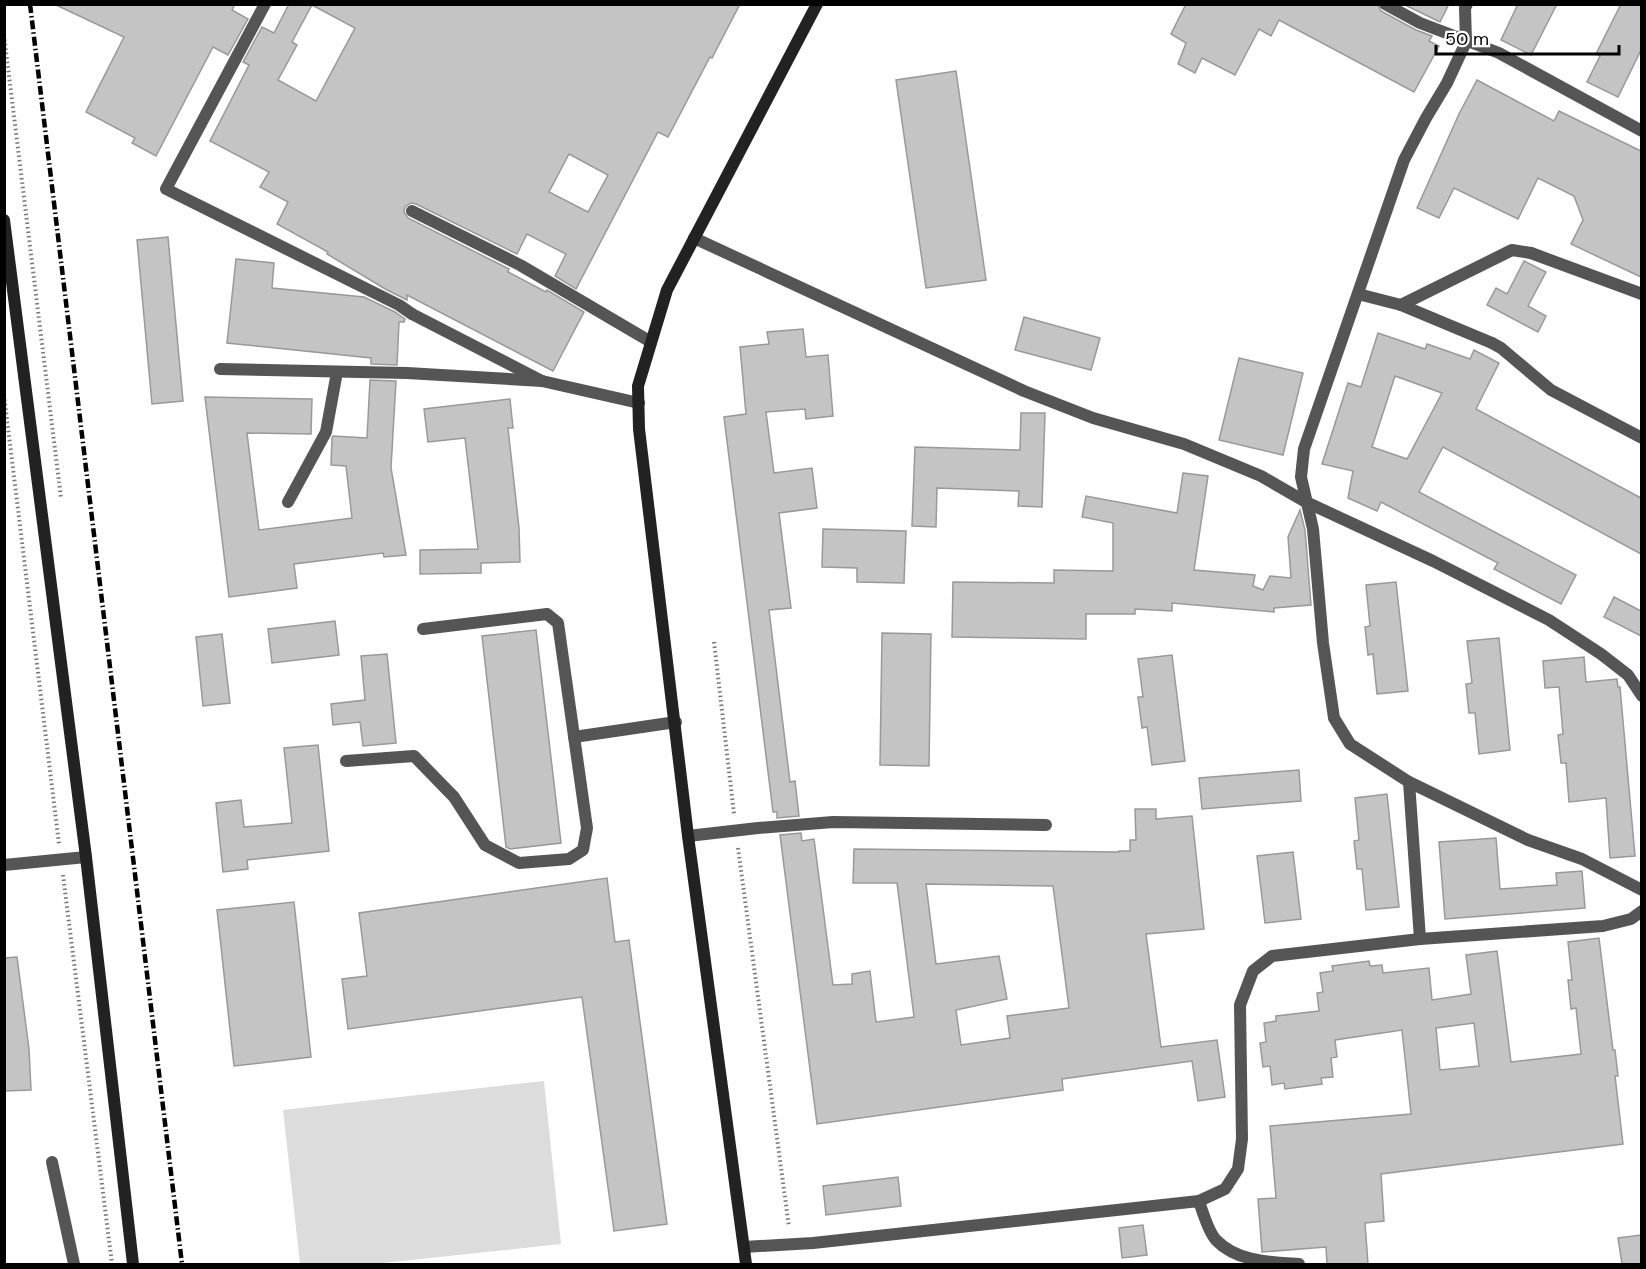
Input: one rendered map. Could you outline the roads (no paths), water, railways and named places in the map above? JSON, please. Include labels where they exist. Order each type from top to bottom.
[{"type":"street","points":[[265,4],[166,189],[399,305],[412,314],[542,381]]},
{"type":"street","points":[[746,1264],[688,836],[639,429],[638,386],[667,290],[817,4]]},
{"type":"street","points":[[1385,4],[1420,23],[1499,53],[1641,131]]},
{"type":"street","points":[[1467,4],[1465,8],[1466,42],[1447,83],[1404,159],[1304,449],[1301,477],[1313,529],[1323,643],[1335,718],[1350,744],[1409,782],[1528,840],[1582,859],[1641,890]]},
{"type":"street","points":[[412,211],[520,265],[651,342]]},
{"type":"street","points":[[4,220],[86,857],[133,1264]]},
{"type":"street","points":[[694,238],[1024,391],[1093,418],[1185,444],[1261,476],[1306,502],[1433,561],[1549,620],[1601,654],[1628,675],[1641,696]]},
{"type":"street","points":[[1401,305],[1512,250],[1531,253],[1641,294]]},
{"type":"street","points":[[1358,294],[1401,305],[1501,348],[1551,390],[1641,438]]},
{"type":"street","points":[[220,369],[542,381],[639,403]]},
{"type":"street","points":[[288,502],[326,432],[337,372]]},
{"type":"street","points":[[346,761],[414,756],[454,796],[485,846],[519,863],[569,859],[583,850],[587,828],[558,623],[547,614],[423,629]]},
{"type":"street","points":[[574,737],[676,722]]},
{"type":"street","points":[[1409,782],[1420,939]]},
{"type":"street","points":[[688,836],[833,822],[1046,825]]},
{"type":"street","points":[[4,865],[86,857]]},
{"type":"street","points":[[744,1247],[1198,1201],[1225,1189],[1238,1169],[1242,1139],[1240,1005],[1253,971],[1272,956],[1420,939],[1603,926],[1631,919],[1641,911]]},
{"type":"street","points":[[52,1162],[74,1264]]},
{"type":"street","points":[[1198,1201],[1215,1239],[1237,1256],[1269,1262],[1299,1264]]},
{"type":"railway","points":[[30,4],[182,1264]]}]
